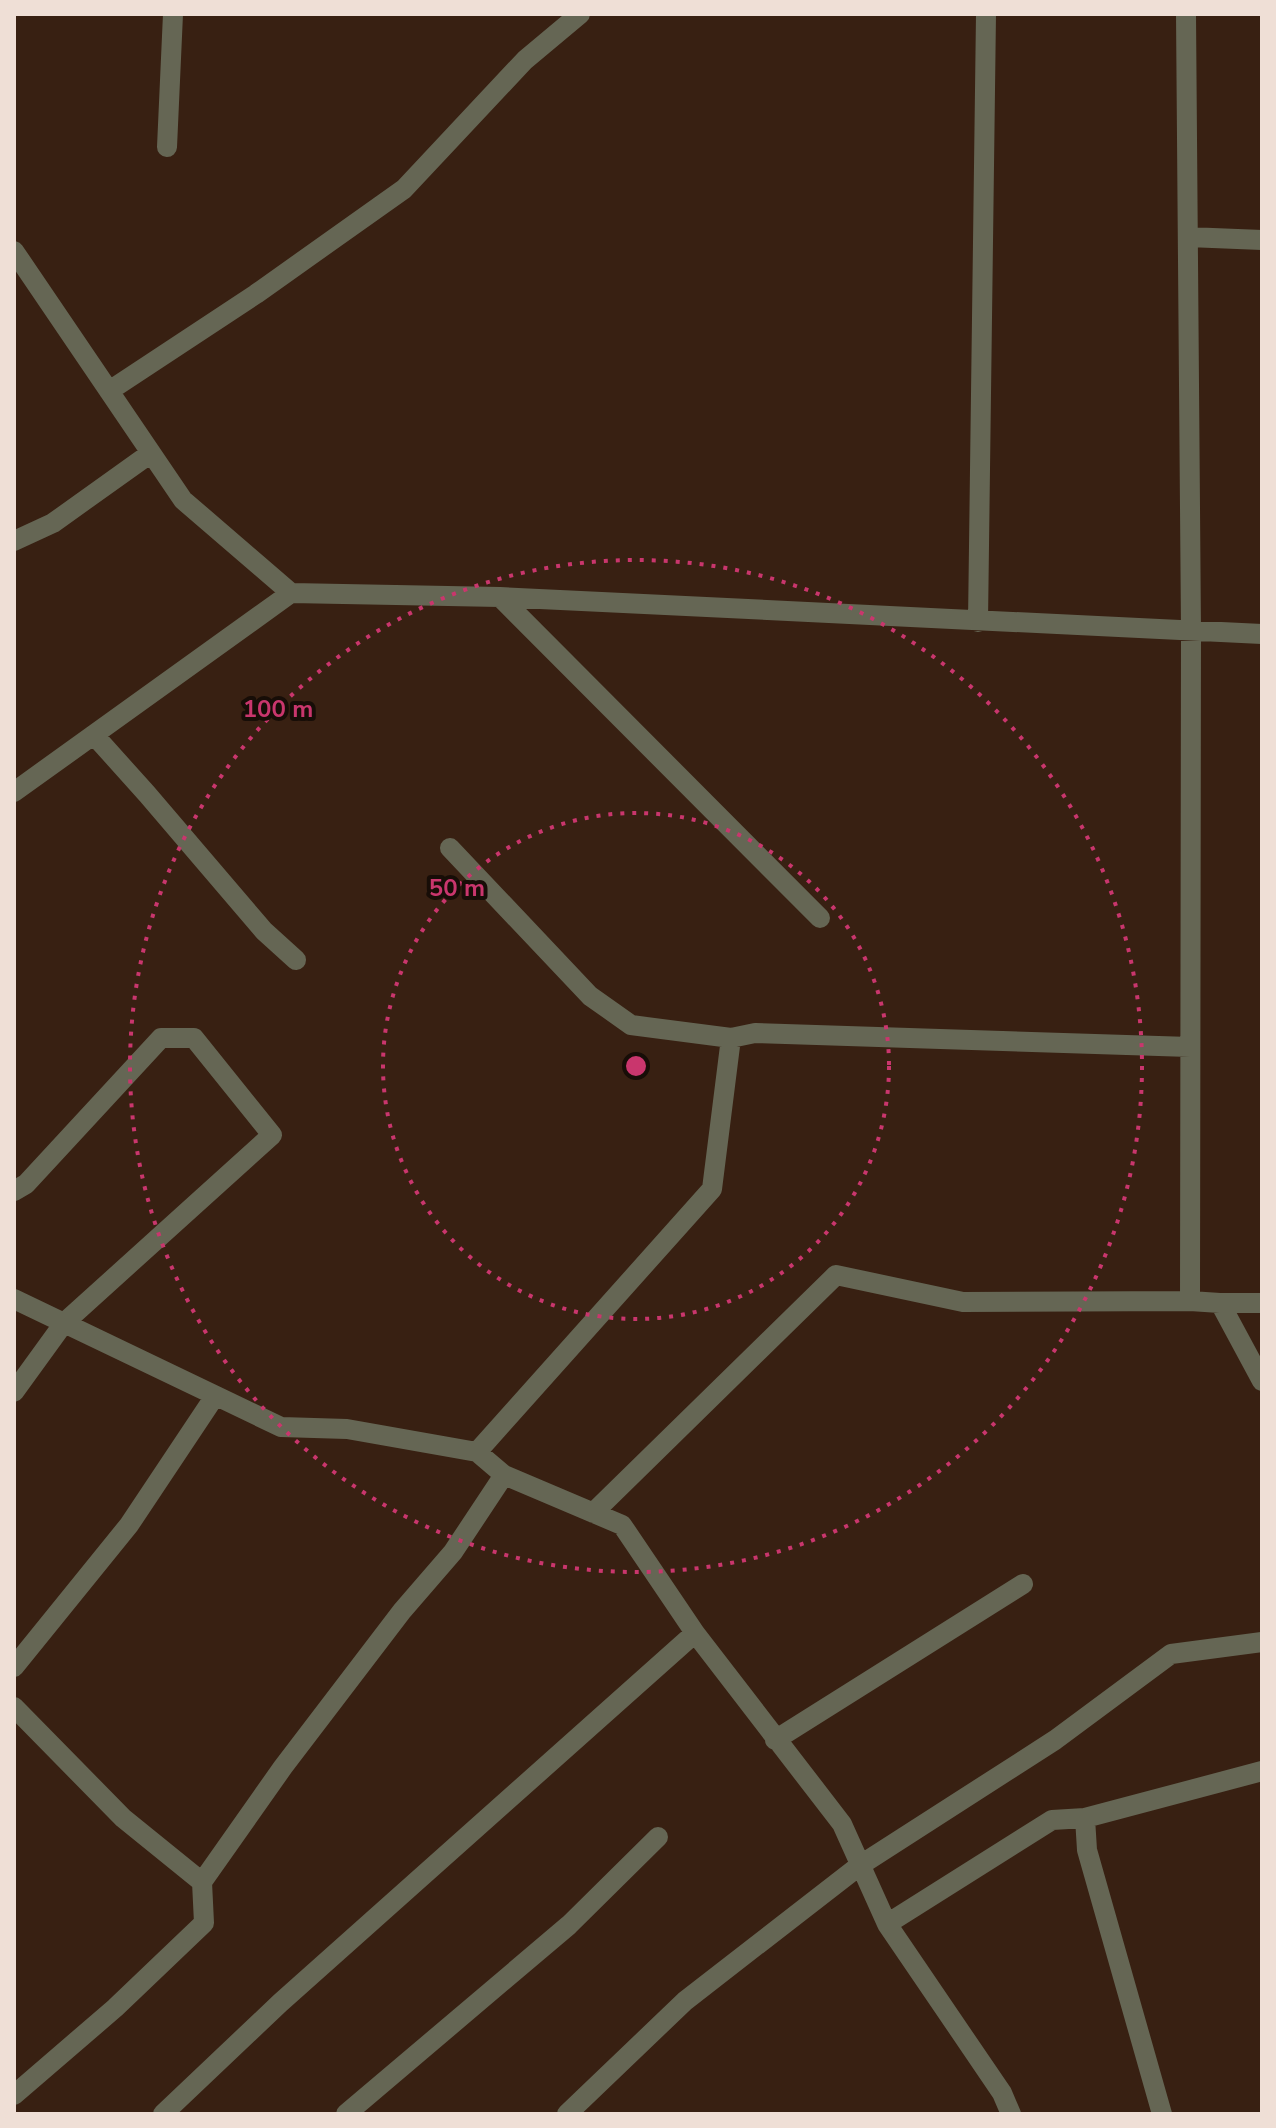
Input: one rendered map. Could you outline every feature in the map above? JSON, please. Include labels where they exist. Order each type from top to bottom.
[{"type":"street","points":[[167,147],[173,14]]},
{"type":"street","points":[[109,391],[256,294],[404,189],[525,60],[580,14]]},
{"type":"street","points":[[978,622],[986,14]]},
{"type":"street","points":[[1186,14],[1191,631],[1190,1301]]},
{"type":"street","points":[[1188,237],[1262,240]]},
{"type":"street","points":[[14,251],[183,500],[291,593]]},
{"type":"street","points":[[14,541],[53,523],[151,453]]},
{"type":"street","points":[[14,792],[291,593],[500,597],[1262,634]]},
{"type":"street","points":[[500,597],[820,918]]},
{"type":"street","points":[[94,735],[264,931],[296,960]]},
{"type":"street","points":[[450,848],[590,996],[631,1025],[731,1038],[755,1033],[1190,1047]]},
{"type":"street","points":[[14,1191],[26,1184],[161,1038],[194,1038],[272,1135],[64,1323],[14,1392]]},
{"type":"street","points":[[477,1452],[712,1189],[731,1038]]},
{"type":"street","points":[[593,1513],[836,1275],[963,1302],[1262,1303]]},
{"type":"street","points":[[14,1299],[281,1427],[347,1429],[477,1452],[504,1475],[622,1525],[695,1633],[842,1824],[887,1924],[1002,2093],[1011,2114]]},
{"type":"street","points":[[1220,1303],[1262,1381]]},
{"type":"street","points":[[14,1667],[129,1525],[215,1396]]},
{"type":"street","points":[[14,2095],[115,2008],[204,1923],[202,1882],[283,1767],[402,1611],[453,1552],[504,1475]]},
{"type":"street","points":[[775,1740],[1023,1584]]},
{"type":"street","points":[[163,2114],[280,2003],[695,1633]]},
{"type":"street","points":[[567,2114],[685,2001],[859,1866],[1055,1740],[1171,1654],[1262,1642]]},
{"type":"street","points":[[14,1707],[123,1818],[202,1882]]},
{"type":"street","points":[[887,1924],[1052,1820],[1085,1818],[1262,1771]]},
{"type":"street","points":[[1085,1818],[1087,1850],[1162,2114]]},
{"type":"street","points":[[346,2114],[569,1925],[658,1837]]}]
